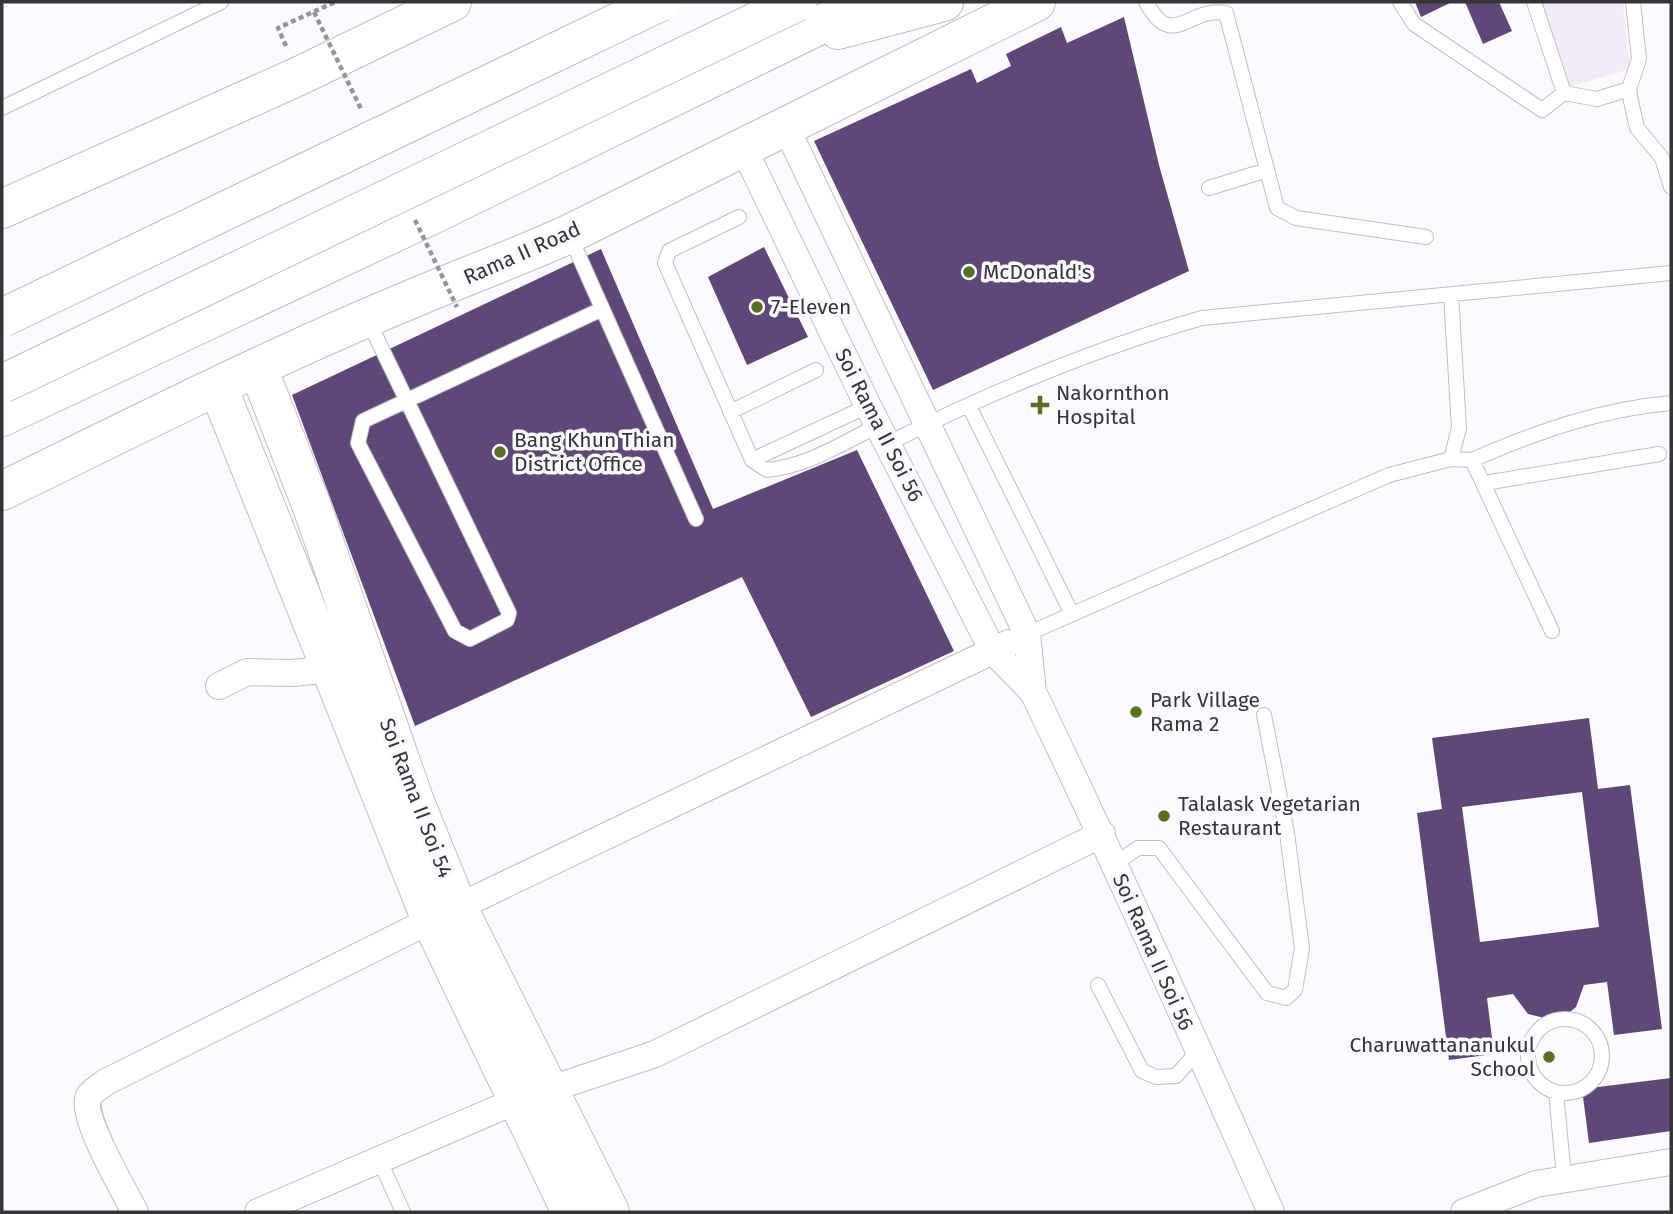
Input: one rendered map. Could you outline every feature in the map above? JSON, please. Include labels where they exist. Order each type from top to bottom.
[{"type":"main road","points":[[2,209],[299,76],[452,2]]},
{"type":"main road","points":[[2,302],[624,2]]},
{"type":"main road","points":[[2,318],[660,2]]},
{"type":"main road","points":[[2,384],[797,2]]},
{"type":"main road","points":[[2,417],[432,215],[867,2]]},
{"type":"main road","points":[[777,45],[944,2]]},
{"type":"main road","name":"Rama II Road","points":[[2,491],[367,318],[499,266],[569,234],[1035,2]]},
{"type":"main road","name":"Soi Rama II Soi 54","points":[[258,368],[312,507],[414,801],[444,914]]},
{"type":"main road","name":"Soi Rama II Soi 54","points":[[218,387],[332,669],[444,914],[534,1094],[610,1212]]},
{"type":"main road","name":"Soi Rama II Soi 54","points":[[534,1094],[572,1212]]},
{"type":"street","name":"Soi Rama II Soi 56","points":[[786,127],[1027,634],[1033,692]]},
{"type":"street","name":"Soi Rama II Soi 56","points":[[743,147],[993,651],[1033,692],[1102,834],[1197,1052],[1271,1212]]},
{"type":"street","points":[[135,1212],[94,1130],[88,1107],[90,1095],[106,1082],[444,914],[1027,634]]},
{"type":"street","points":[[219,686],[247,672],[292,673],[332,669]]},
{"type":"street","points":[[258,1212],[291,1206],[379,1158],[534,1094],[655,1054],[1102,834]]},
{"type":"street","points":[[1464,1212],[1512,1192],[1564,1177],[1671,1162]]},
{"type":"lane","points":[[2,108],[221,2]]},
{"type":"lane","points":[[1146,2],[1156,21],[1166,26],[1176,26],[1213,11],[1226,13],[1277,208],[1296,218],[1426,237]]},
{"type":"lane","points":[[1400,2],[1414,24],[1542,110],[1564,93],[1597,99],[1629,89]]},
{"type":"lane","points":[[1534,2],[1564,93]]},
{"type":"lane","points":[[1633,2],[1639,59],[1629,89],[1637,128],[1662,158],[1671,187]]},
{"type":"lane","points":[[1209,188],[1268,170]]},
{"type":"lane","points":[[739,217],[669,251],[665,263],[752,460],[767,470],[786,468],[808,461],[879,425]]},
{"type":"lane","points":[[569,234],[600,310],[696,519]]},
{"type":"lane","points":[[752,460],[879,425],[926,425],[1143,335],[1202,318],[1671,272]]},
{"type":"lane","points":[[1451,294],[1459,428],[1451,459]]},
{"type":"lane","points":[[367,318],[408,398],[509,613],[507,620],[470,639],[456,631],[358,443],[363,421],[408,398],[600,310]]},
{"type":"lane","points":[[730,412],[816,370]]},
{"type":"lane","points":[[1027,634],[1071,612],[1389,475],[1451,459],[1472,460],[1521,439],[1583,418],[1671,403]]},
{"type":"lane","points":[[969,406],[1071,612]]},
{"type":"lane","points":[[1485,482],[1659,454]]},
{"type":"lane","points":[[1472,460],[1485,482],[1496,516],[1552,631]]},
{"type":"lane","points":[[1115,864],[1138,848],[1159,848],[1267,993],[1286,998],[1295,990],[1301,948],[1287,833],[1264,715]]},
{"type":"lane","points":[[1098,985],[1142,1071],[1156,1077],[1176,1076],[1197,1052]]},
{"type":"lane","points":[[1555,1021],[1580,1022],[1598,1039],[1601,1063],[1597,1075],[1580,1090],[1556,1092],[1536,1079],[1530,1069],[1530,1045],[1544,1026],[1555,1021]]},
{"type":"lane","points":[[1556,1092],[1564,1177]]},
{"type":"lane","points":[[379,1158],[403,1212]]},
{"type":"path","points":[[278,28],[335,2]]},
{"type":"shaded area","points":[[1541,2],[1623,2],[1630,69],[1570,87]]},
{"type":"building","points":[[1415,2],[1452,2],[1421,17]]},
{"type":"building","points":[[1465,2],[1499,2],[1512,31],[1483,44]]},
{"type":"building","points":[[1124,17],[1159,165],[1189,271],[933,390],[814,141],[971,69],[977,83],[1011,66],[1006,54],[1061,27],[1067,43]]},
{"type":"building","name":"7-Eleven","points":[[764,247],[808,337],[747,365],[708,277]]},
{"type":"building","name":"Bang Khun Thian District Office","points":[[601,249],[713,509],[857,450],[954,651],[811,717],[742,577],[415,726],[292,395]]},
{"type":"building","points":[[1589,718],[1598,789],[1630,785],[1662,1029],[1614,1035],[1607,982],[1584,985],[1576,1007],[1565,1016],[1553,1020],[1528,1014],[1513,994],[1487,998],[1494,1054],[1449,1060],[1417,813],[1442,809],[1432,738]],"holes":[[[1582,792],[1599,927],[1480,942],[1462,807]]]},
{"type":"building","points":[[1671,1078],[1671,1131],[1589,1143],[1582,1089]]},
{"type":"place","name":"McDonald's","points":[[969,272]]},
{"type":"place","name":"7-Eleven","points":[[757,307]]},
{"type":"place","name":"Nakornthon Hospital","points":[[1040,405]]},
{"type":"place","name":"Bang Khun Thian District Office","points":[[500,452]]},
{"type":"place","name":"Park Village Rama 2","points":[[1136,712]]},
{"type":"place","name":"Talalask Vegetarian Restaurant","points":[[1164,816]]},
{"type":"place","name":"Charuwattananukul School","points":[[1549,1057]]}]
